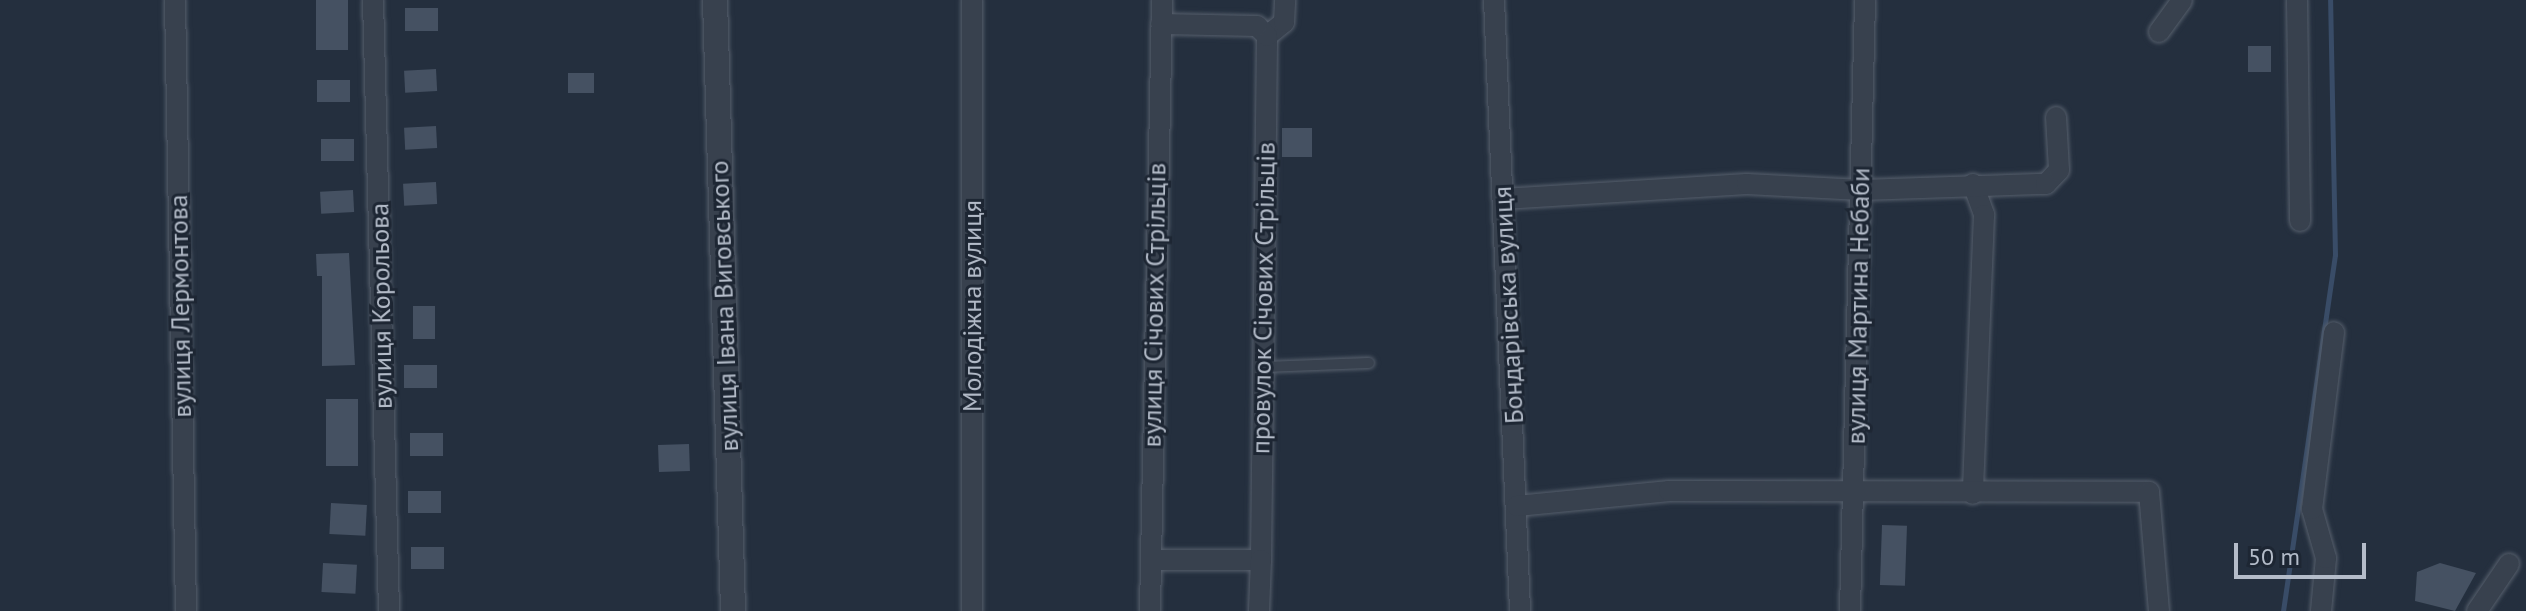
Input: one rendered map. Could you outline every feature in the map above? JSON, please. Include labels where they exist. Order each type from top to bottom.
[{"type":"street","name":"вулиця Лермонтова","points":[[175,0],[186,611]]},
{"type":"street","name":"вулиця Корольова","points":[[373,0],[389,611]]},
{"type":"street","name":"вулиця Івана Виговського","points":[[715,0],[733,611]]},
{"type":"street","name":"Молодіжна вулиця","points":[[972,0],[972,611]]},
{"type":"street","name":"вулиця Січових Стрільців","points":[[1150,611],[1162,0]]},
{"type":"street","name":"провулок Січових Стрільців","points":[[1259,611],[1267,36],[1284,22],[1285,0]]},
{"type":"street","name":"Бондарівська вулиця","points":[[1494,0],[1520,611]]},
{"type":"street","name":"вулиця Мартина Небаби","points":[[1850,611],[1865,0]]},
{"type":"street","points":[[2159,32],[2182,0]]},
{"type":"street","points":[[2297,0],[2300,221]]},
{"type":"street","points":[[1161,24],[1257,26],[1267,36]]},
{"type":"street","points":[[1503,199],[1747,184],[1861,190],[2046,184],[2059,170],[2056,117]]},
{"type":"street","points":[[1973,184],[1984,215],[1973,494]]},
{"type":"street","points":[[2321,611],[2326,558],[2312,509],[2334,332]]},
{"type":"street","points":[[1517,506],[1669,491],[1854,494],[2149,492],[2159,611]]},
{"type":"street","points":[[1151,560],[1261,560]]},
{"type":"street","points":[[2477,611],[2509,564]]},
{"type":"lane","points":[[1260,367],[1369,363]]},
{"type":"building","points":[[316,0],[348,0],[348,50],[316,50]]},
{"type":"building","points":[[405,8],[438,8],[438,31],[405,31]]},
{"type":"building","points":[[2248,46],[2271,46],[2271,72],[2248,72]]},
{"type":"building","points":[[436,69],[437,91],[405,93],[404,71]]},
{"type":"building","points":[[568,73],[594,73],[594,93],[568,93]]},
{"type":"building","points":[[317,80],[350,80],[350,102],[317,102]]},
{"type":"building","points":[[436,126],[437,148],[405,150],[404,128]]},
{"type":"building","points":[[1282,128],[1312,128],[1312,157],[1282,157]]},
{"type":"building","points":[[321,139],[354,139],[354,161],[321,161]]},
{"type":"building","points":[[436,182],[437,204],[404,206],[403,184]]},
{"type":"building","points":[[353,190],[354,212],[321,214],[320,192]]},
{"type":"building","points":[[349,253],[355,365],[322,366],[322,276],[317,276],[316,254]]},
{"type":"building","points":[[413,306],[435,306],[435,339],[413,339]]},
{"type":"building","points":[[404,365],[437,365],[437,388],[404,388]]},
{"type":"building","points":[[326,399],[358,399],[358,466],[326,466]]},
{"type":"building","points":[[410,433],[443,433],[443,456],[410,456]]},
{"type":"building","points":[[689,444],[690,471],[659,472],[658,445]]},
{"type":"building","points":[[408,491],[441,491],[441,513],[408,513]]},
{"type":"building","points":[[331,503],[367,505],[365,536],[329,534]]},
{"type":"building","points":[[1882,525],[1907,526],[1905,586],[1880,585]]},
{"type":"building","points":[[411,547],[444,547],[444,569],[411,569]]},
{"type":"building","points":[[323,563],[357,565],[355,594],[321,592]]},
{"type":"building","points":[[2440,563],[2476,573],[2455,611],[2415,601],[2417,572]]},
{"type":"waterway","points":[[2283,611],[2335,255],[2330,0]]}]
